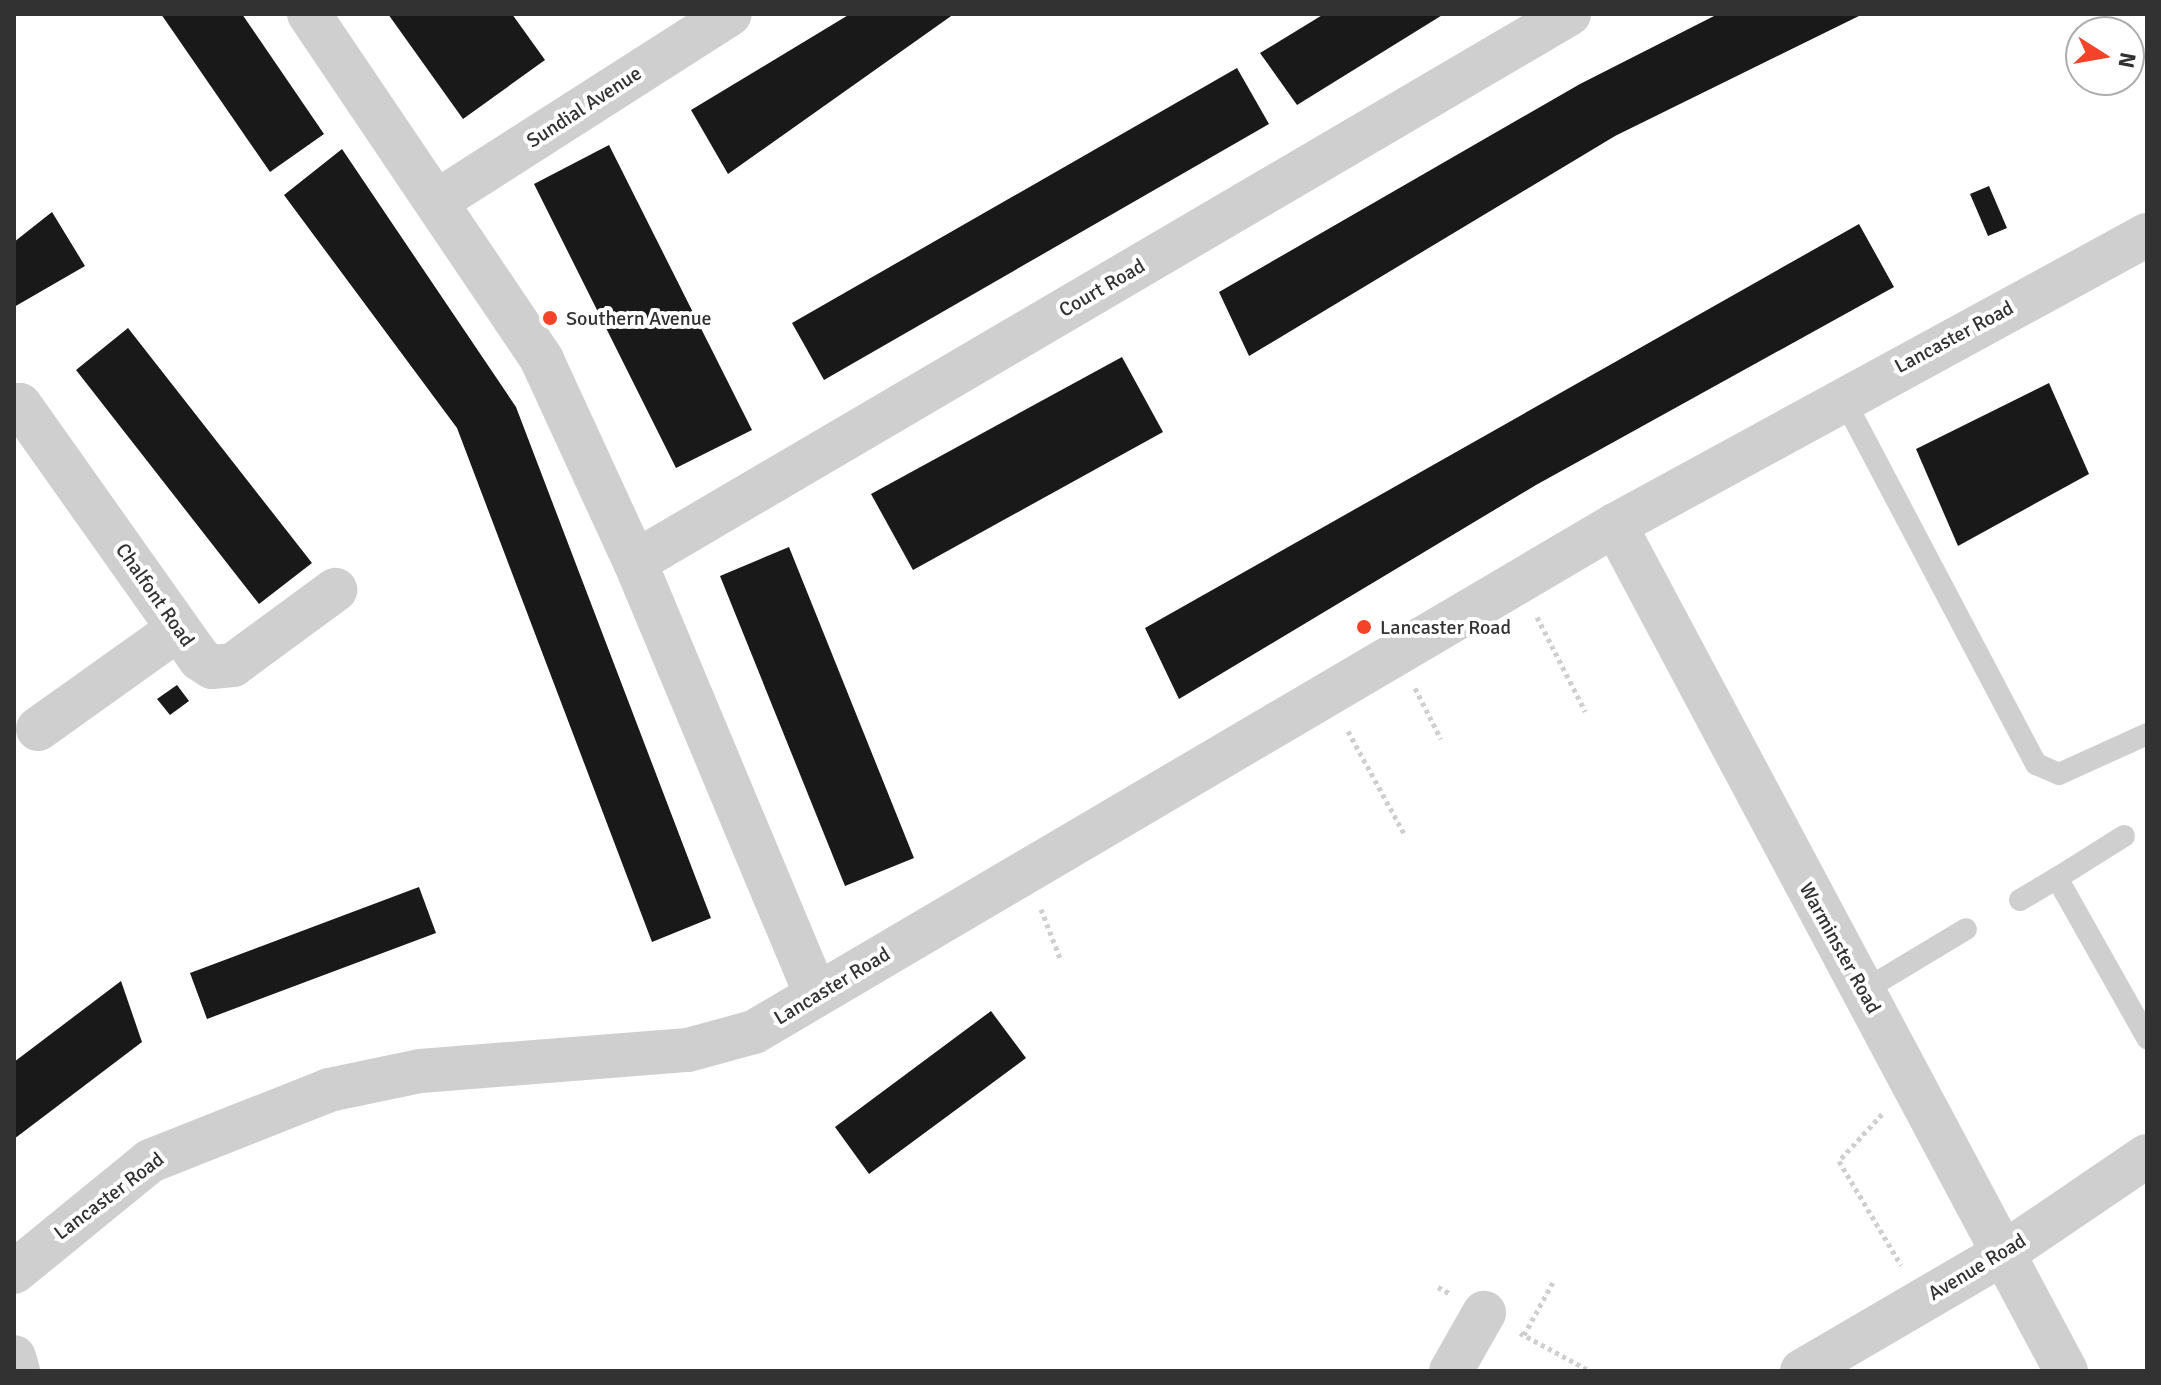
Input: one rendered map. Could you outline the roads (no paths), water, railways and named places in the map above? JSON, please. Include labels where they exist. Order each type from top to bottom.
[{"type":"street","points":[[309,14],[439,200],[542,360],[635,562],[816,994]]},
{"type":"street","name":"Sundial Avenue","points":[[439,200],[730,14]]},
{"type":"street","name":"Court Road","points":[[635,562],[1569,14]]},
{"type":"street","name":"Lancaster Road","points":[[14,1272],[150,1161],[282,1105],[420,1071],[725,1044],[816,994],[1615,525],[2147,235]]},
{"type":"street","name":"Chalfont Road","points":[[14,409],[20,405],[178,629],[212,667],[233,665],[335,590]]},
{"type":"street","name":"Warminster Road","points":[[1615,525],[1863,991],[2007,1251],[2066,1371]]},
{"type":"street","points":[[38,729],[178,629]]},
{"type":"street","name":"Avenue Road","points":[[1802,1371],[2007,1251],[2147,1156]]},
{"type":"street","points":[[1451,1371],[1484,1313]]},
{"type":"street","points":[[14,1357],[18,1371]]},
{"type":"lane","points":[[1843,398],[2036,764],[2059,774],[2147,734]]},
{"type":"lane","points":[[2020,900],[2124,836]]},
{"type":"lane","points":[[2057,878],[2147,1038]]},
{"type":"lane","points":[[1863,991],[1966,929]]},
{"type":"place","name":"Southern Avenue","points":[[550,318]]},
{"type":"place","name":"Lancaster Road","points":[[1364,627]]}]
